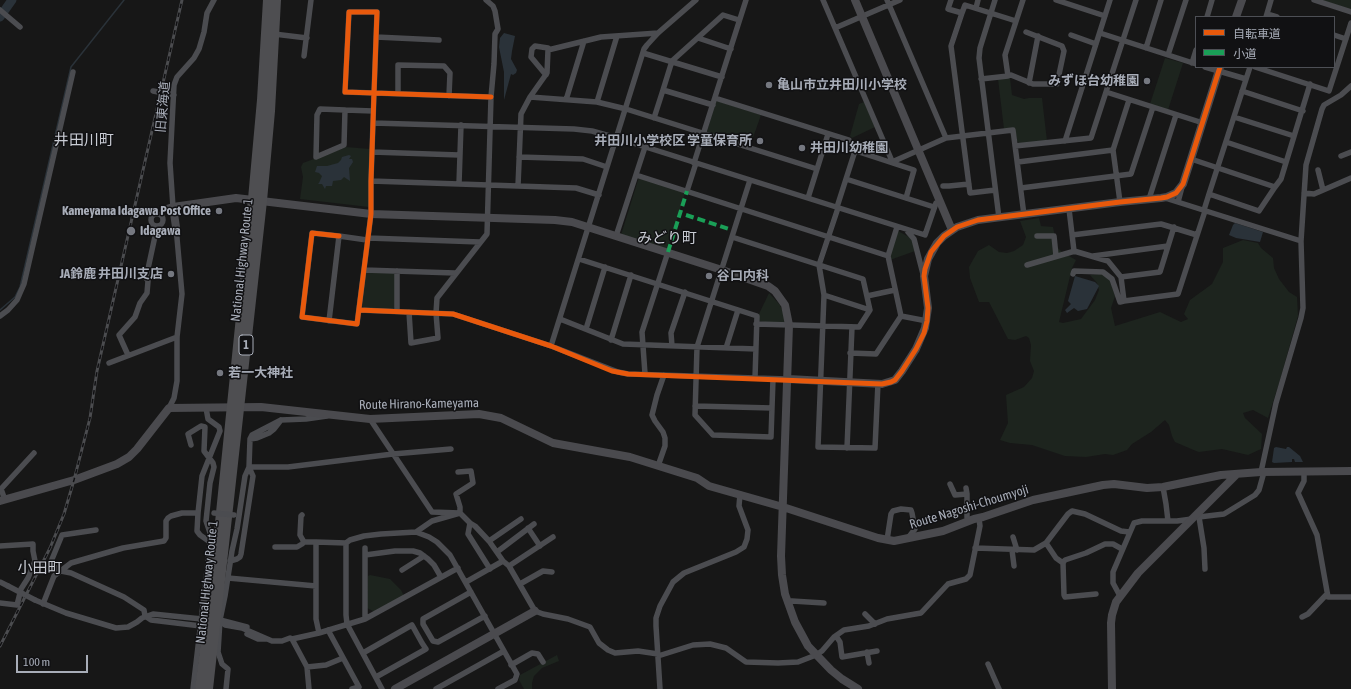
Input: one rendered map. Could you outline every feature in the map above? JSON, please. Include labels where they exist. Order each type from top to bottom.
[{"type":"highway","name":"National Highway Route 1","points":[[257,200],[268,0]]},
{"type":"highway","name":"National Highway Route 1","points":[[208,689],[235,407],[257,200],[270,111],[276,0]]},
{"type":"highway","name":"National Highway Route 1","points":[[200,689],[235,407]]},
{"type":"street","name":"旧東海道","points":[[176,227],[170,208],[170,163],[174,85],[177,78],[194,58],[204,32],[207,13],[214,0]]},
{"type":"street","points":[[304,56],[311,0]]},
{"type":"street","points":[[409,312],[411,343],[438,338],[436,313],[437,298],[487,234],[491,97],[495,34],[498,29],[498,22],[493,6],[486,0]]},
{"type":"street","points":[[551,346],[643,53],[647,45],[658,33],[696,0]]},
{"type":"street","points":[[687,191],[746,0]]},
{"type":"street","points":[[823,0],[892,161]]},
{"type":"street","points":[[855,0],[952,230]]},
{"type":"street","points":[[835,28],[888,2],[900,0]]},
{"type":"street","points":[[951,0],[948,9],[962,13]]},
{"type":"street","points":[[976,8],[978,0]]},
{"type":"street","points":[[995,0],[980,48],[979,58],[999,218]]},
{"type":"street","points":[[1008,76],[1005,55],[1023,0]]},
{"type":"street","points":[[1056,0],[1105,16]]},
{"type":"street","points":[[1065,141],[1110,0]]},
{"type":"street","points":[[1015,146],[1091,138],[1136,0]]},
{"type":"street","points":[[1146,48],[1161,0]]},
{"type":"street","points":[[1168,55],[1186,0]]},
{"type":"street","points":[[1207,16],[1212,0]]},
{"type":"street","points":[[1236,16],[1242,0]]},
{"type":"street","points":[[1267,16],[1271,0]]},
{"type":"street","points":[[1314,0],[1351,12]]},
{"type":"street","points":[[888,2],[946,138]]},
{"type":"street","points":[[995,190],[970,193],[951,46],[965,5],[1016,21]]},
{"type":"street","points":[[0,10],[19,26]]},
{"type":"street","points":[[480,242],[368,239],[312,233],[302,317],[357,324],[359,310],[368,239],[371,214],[371,181],[373,111],[374,93],[376,37],[376,12],[349,12],[346,92],[374,93],[449,96],[491,97]]},
{"type":"street","points":[[654,118],[672,61],[723,15],[739,20]]},
{"type":"street","points":[[1336,64],[1351,23]]},
{"type":"street","points":[[981,79],[1011,75],[1033,84],[1057,84],[1064,50],[1062,46],[1026,32]]},
{"type":"street","points":[[546,75],[531,57],[532,49],[535,46],[548,48],[548,50],[601,37],[658,33]]},
{"type":"street","points":[[1100,33],[1194,64]]},
{"type":"street","points":[[274,34],[306,38]]},
{"type":"street","points":[[1070,35],[1096,44]]},
{"type":"street","points":[[1335,35],[1346,39]]},
{"type":"street","points":[[597,102],[617,36]]},
{"type":"street","points":[[1029,83],[1038,36]]},
{"type":"street","points":[[376,37],[439,40]]},
{"type":"street","points":[[698,38],[730,49]]},
{"type":"street","points":[[566,100],[584,41]]},
{"type":"street","points":[[518,186],[521,111],[547,73],[548,50]]},
{"type":"street","points":[[643,53],[722,77]]},
{"type":"street","points":[[398,94],[398,65],[444,66],[450,72],[449,96]]},
{"type":"street","points":[[1073,274],[1074,271],[1103,272],[1112,279],[1120,302],[1178,294],[1250,68]]},
{"type":"street","points":[[1258,68],[1329,91],[1335,68]]},
{"type":"street","points":[[1178,202],[1220,69],[1246,79]]},
{"type":"street","points":[[0,316],[8,310],[16,300],[24,284],[73,72]]},
{"type":"street","points":[[1209,194],[1259,210],[1281,179],[1310,84]]},
{"type":"street","points":[[1120,596],[1113,583],[1112,575],[1129,532],[1136,522],[1177,521],[1224,514],[1255,495],[1259,490],[1276,403],[1303,308],[1301,241],[1306,165],[1324,105],[1341,95],[1351,86]]},
{"type":"street","points":[[663,90],[713,105]]},
{"type":"street","points":[[153,91],[174,95]]},
{"type":"street","points":[[1242,91],[1303,110]]},
{"type":"street","points":[[1106,92],[1203,123]]},
{"type":"street","points":[[530,97],[597,102],[626,109],[817,169]]},
{"type":"street","points":[[715,98],[849,140],[854,154],[819,265],[824,296],[818,447],[875,448],[878,383]]},
{"type":"street","points":[[1120,202],[1113,150],[1129,100]]},
{"type":"street","points":[[1021,188],[1131,174],[1153,107]]},
{"type":"street","points":[[345,110],[344,145],[316,157],[317,115],[320,109],[373,111]]},
{"type":"street","points":[[1149,199],[1176,115]]},
{"type":"street","points":[[1234,117],[1294,136]]},
{"type":"street","points":[[373,123],[587,130],[617,138],[925,236],[935,205],[906,198],[846,179]]},
{"type":"street","points":[[459,184],[461,125]]},
{"type":"street","points":[[892,161],[946,138],[1013,130],[1024,215]]},
{"type":"street","points":[[808,198],[828,134]]},
{"type":"street","points":[[1226,142],[1286,162]]},
{"type":"street","points":[[616,236],[645,147]]},
{"type":"street","points":[[853,150],[892,161],[914,170],[906,198]]},
{"type":"street","points":[[1018,162],[1113,150]]},
{"type":"street","points":[[372,152],[459,155]]},
{"type":"street","points":[[1341,156],[1351,152]]},
{"type":"street","points":[[519,157],[583,159],[608,167]]},
{"type":"street","points":[[1191,159],[1275,187]]},
{"type":"street","points":[[1318,170],[1323,190]]},
{"type":"street","points":[[636,175],[888,256]]},
{"type":"street","points":[[1304,193],[1314,194],[1351,178]]},
{"type":"street","points":[[750,180],[713,301],[697,347],[695,415],[713,435],[771,437],[772,379]]},
{"type":"street","points":[[371,181],[576,188],[599,195]]},
{"type":"street","points":[[943,186],[969,184]]},
{"type":"street","points":[[1165,198],[1176,193],[1183,184]]},
{"type":"street","points":[[157,227],[153,226],[151,220],[154,215],[170,208],[236,198],[371,214],[555,220],[588,226],[762,283],[775,291],[785,305],[789,325],[781,566],[783,586],[787,602],[800,632],[816,655],[842,679],[858,689]]},
{"type":"street","points":[[924,276],[930,252],[937,243],[952,230],[963,224],[1149,199],[1165,198],[1301,241]]},
{"type":"street","points":[[128,355],[119,335],[135,317],[140,303],[147,293],[148,281],[146,278],[157,227],[162,224],[163,218],[170,208]]},
{"type":"street","points":[[1069,209],[1075,251]]},
{"type":"street","points":[[158,214],[163,218]]},
{"type":"street","points":[[1072,234],[1161,224],[1197,235]]},
{"type":"street","points":[[34,453],[1,490],[3,500],[74,480],[117,464],[129,457],[137,449],[169,408],[174,398],[177,380],[177,337],[182,294],[176,227]]},
{"type":"street","points":[[850,353],[876,354],[901,316],[888,256],[897,227]]},
{"type":"street","points":[[1121,277],[1160,272],[1174,227]]},
{"type":"street","points":[[359,310],[453,314],[551,346],[612,371],[628,374],[878,383],[891,382],[899,376],[922,338],[927,321],[928,308],[924,276],[914,239],[904,230]]},
{"type":"street","points":[[329,321],[340,236]]},
{"type":"street","points":[[1037,236],[1054,236],[1056,256]]},
{"type":"street","points":[[732,237],[863,279],[870,310],[859,327],[756,324]]},
{"type":"street","points":[[1089,256],[1168,246]]},
{"type":"street","points":[[917,250],[923,254],[930,252]]},
{"type":"street","points":[[1027,265],[1075,251],[1108,261],[1121,277],[1124,301]]},
{"type":"street","points":[[645,374],[642,332],[668,252]]},
{"type":"street","points":[[579,259],[757,316],[755,378]]},
{"type":"street","points":[[586,329],[605,267]]},
{"type":"street","points":[[364,270],[456,273]]},
{"type":"street","points":[[397,271],[397,311]]},
{"type":"street","points":[[611,340],[631,275]]},
{"type":"street","points":[[867,296],[895,290]]},
{"type":"street","points":[[672,346],[671,333],[685,292]]},
{"type":"street","points":[[824,296],[870,310]]},
{"type":"street","points":[[726,348],[738,310]]},
{"type":"street","points":[[901,316],[927,321]]},
{"type":"street","points":[[560,319],[623,344],[756,349]]},
{"type":"street","points":[[847,448],[852,327]]},
{"type":"street","points":[[109,363],[177,337]]},
{"type":"street","points":[[658,466],[665,446],[665,438],[663,432],[652,415],[664,375]]},
{"type":"street","points":[[695,406],[772,408]]},
{"type":"street","name":"Route Hirano-Kameyama","points":[[169,408],[261,407],[370,419],[479,414],[501,418],[553,443],[630,457],[697,478],[709,486],[783,507]]},
{"type":"street","points":[[206,408],[208,419],[219,427],[220,431],[202,476],[198,513],[197,531],[210,542]]},
{"type":"street","points":[[226,689],[228,669],[222,664],[218,652],[222,627],[220,620],[237,515],[245,476],[249,467],[250,438],[252,435],[281,420],[306,420],[322,418],[330,415]]},
{"type":"street","points":[[370,419],[432,512],[460,513],[475,526],[489,541],[503,561],[509,566],[535,611],[568,619],[590,627],[599,643],[615,653],[638,651],[658,655],[689,646],[704,644],[726,648],[743,661],[784,663],[798,662],[816,655],[844,630],[923,612],[948,584],[969,577],[980,526],[979,519]]},
{"type":"street","points":[[191,444],[188,434],[201,426],[205,427],[204,451],[214,467],[210,484],[206,521],[211,536],[202,619],[192,689]]},
{"type":"street","points":[[249,467],[288,467],[393,454],[451,449]]},
{"type":"street","points":[[230,561],[237,560],[241,554],[253,476],[249,467]]},
{"type":"street","points":[[458,472],[471,471],[472,483],[456,494],[460,507],[460,513]]},
{"type":"street","name":"Route Nagoshi-Choumyoji","points":[[783,507],[820,520],[887,540],[894,540],[908,539],[943,531],[968,521],[979,519],[1033,500],[1103,485],[1114,484],[1147,488],[1163,487],[1221,475],[1263,472],[1351,471]]},
{"type":"street","points":[[1302,616],[1308,614],[1326,594],[1326,579],[1317,535],[1298,493],[1304,481],[1304,472]]},
{"type":"street","points":[[1112,689],[1111,623],[1113,610],[1120,596],[1138,573],[1196,517],[1236,475]]},
{"type":"street","points":[[950,484],[955,495],[966,491],[966,517],[968,521]]},
{"type":"street","points":[[1163,487],[1168,521]]},
{"type":"street","points":[[660,689],[656,618],[660,606],[673,582],[684,573],[693,568],[736,552],[744,547],[748,530],[739,506],[740,494]]},
{"type":"street","points":[[887,540],[891,514],[893,511],[901,508],[909,509],[912,513],[915,529],[908,539]]},
{"type":"street","points":[[975,548],[1034,550],[1046,543],[1068,514],[1072,511],[1090,516],[1121,531],[1129,532]]},
{"type":"street","points":[[207,512],[237,515]]},
{"type":"street","points":[[43,604],[54,576],[76,560],[123,548],[164,541],[166,538],[166,521],[168,518],[182,513],[198,513]]},
{"type":"street","points":[[416,532],[432,521],[460,513]]},
{"type":"street","points":[[302,515],[300,535],[304,542]]},
{"type":"street","points":[[1196,517],[1204,548],[1205,569]]},
{"type":"street","points":[[489,541],[521,519]]},
{"type":"street","points":[[470,523],[468,534],[490,569]]},
{"type":"street","points":[[496,552],[534,524]]},
{"type":"street","points":[[528,528],[540,546]]},
{"type":"street","points":[[96,530],[62,536],[50,564],[61,571],[77,575],[124,597],[144,610],[145,616],[151,620],[201,626]]},
{"type":"street","points":[[275,547],[297,547],[304,542],[346,543],[357,538],[397,532],[416,532],[429,537],[444,548],[450,555],[517,674],[515,680],[498,689]]},
{"type":"street","points":[[509,566],[553,537]]},
{"type":"street","points":[[1013,537],[1014,566]]},
{"type":"street","points":[[316,542],[316,619],[319,633]]},
{"type":"street","points":[[346,543],[347,624],[382,689]]},
{"type":"street","points":[[1046,543],[1056,558],[1063,563]]},
{"type":"street","points":[[0,546],[33,544],[35,557],[34,566],[21,589],[17,605],[0,603]]},
{"type":"street","points":[[1063,563],[1065,560],[1086,553],[1105,544],[1113,544],[1122,549]]},
{"type":"street","points":[[365,548],[366,620]]},
{"type":"street","points":[[366,555],[395,551],[413,551],[424,556],[434,565],[441,577]]},
{"type":"street","points":[[402,570],[424,556]]},
{"type":"street","points":[[466,582],[503,561]]},
{"type":"street","points":[[1063,563],[1065,597],[1096,594]]},
{"type":"street","points":[[220,620],[242,624],[259,632],[269,641],[278,642],[290,638],[292,639],[366,620],[458,568]]},
{"type":"street","points":[[520,584],[543,571],[552,572]]},
{"type":"street","points":[[228,578],[316,586]]},
{"type":"street","points":[[0,582],[43,604],[66,613],[116,628],[128,627],[145,616],[153,614],[202,619]]},
{"type":"street","points":[[471,592],[423,619],[423,624],[433,641],[438,642],[484,616]]},
{"type":"street","points":[[1326,594],[1328,597],[1351,597]]},
{"type":"street","points":[[787,602],[824,603]]},
{"type":"street","points":[[395,689],[535,611]]},
{"type":"street","points":[[865,614],[875,624]]},
{"type":"street","points":[[145,616],[195,622]]},
{"type":"street","points":[[363,653],[412,625],[426,649],[376,677]]},
{"type":"street","points":[[222,627],[240,631],[258,639],[266,638]]},
{"type":"street","points":[[328,630],[359,687],[352,689]]},
{"type":"street","points":[[836,636],[840,642],[842,657],[877,651]]},
{"type":"street","points":[[292,639],[307,667],[309,689]]},
{"type":"street","points":[[436,689],[504,651]]},
{"type":"street","points":[[867,652],[869,663]]},
{"type":"street","points":[[512,665],[532,653],[538,654],[543,662]]},
{"type":"street","points":[[307,667],[326,665],[343,658]]},
{"type":"street","points":[[988,664],[999,689]]},
{"type":"shaded area","points":[[1322,0],[1351,0],[1351,10]]},
{"type":"shaded area","points":[[504,33],[515,36],[511,59],[517,70],[513,75],[511,74],[504,100],[504,72],[499,47],[500,38]]},
{"type":"shaded area","points":[[1165,58],[1183,63],[1168,110],[1150,104]]},
{"type":"shaded area","points":[[1010,78],[1012,95],[1024,99],[1042,98],[1047,141],[1020,144],[1017,141],[1015,128],[1004,129],[998,79]]},
{"type":"shaded area","points":[[718,101],[761,115],[750,146],[708,133],[707,131],[716,102]]},
{"type":"shaded area","points":[[864,102],[875,127],[852,138],[850,136],[859,104]]},
{"type":"shaded area","points":[[346,147],[370,149],[369,207],[300,199],[303,177],[301,167],[303,163]]},
{"type":"shaded area","points":[[349,155],[351,156],[349,159],[352,159],[353,162],[349,168],[350,181],[344,177],[341,180],[333,181],[332,186],[326,186],[325,189],[322,184],[318,184],[322,176],[315,172],[317,166],[327,166],[338,163],[342,157]]},
{"type":"shaded area","points":[[639,177],[685,193],[668,249],[621,235]]},
{"type":"shaded area","points":[[1039,218],[1041,226],[1053,227],[1057,247],[1062,252],[1076,260],[1072,268],[1059,322],[1063,323],[1081,319],[1095,300],[1099,290],[1097,283],[1090,275],[1103,274],[1110,280],[1115,296],[1111,308],[1115,326],[1160,312],[1181,322],[1188,319],[1184,314],[1190,300],[1212,284],[1223,262],[1223,248],[1243,240],[1258,243],[1261,248],[1273,258],[1274,268],[1279,279],[1289,292],[1297,297],[1298,316],[1268,418],[1253,410],[1243,413],[1245,418],[1262,434],[1261,449],[1248,455],[1222,449],[1199,452],[1175,442],[1169,425],[1165,420],[1151,432],[1132,444],[1127,450],[1113,455],[1105,454],[1086,457],[1065,456],[1032,445],[1010,443],[1000,440],[1008,423],[1006,395],[1024,387],[1032,378],[1034,371],[1030,361],[1031,345],[1029,338],[1026,336],[1015,340],[1008,339],[989,302],[979,302],[970,278],[969,267],[978,251],[989,245],[999,252],[1007,253],[1014,251],[1023,245],[1026,237],[1020,221]]},
{"type":"shaded area","points":[[1235,223],[1263,232],[1260,242],[1236,238],[1229,235]]},
{"type":"shaded area","points":[[898,231],[912,240],[915,251],[890,260],[889,256]]},
{"type":"shaded area","points":[[366,272],[395,274],[395,307],[393,309],[364,308],[362,306]]},
{"type":"shaded area","points":[[1075,276],[1095,282],[1099,286],[1087,309],[1078,311],[1074,308],[1067,313],[1065,310],[1071,304],[1068,301]]},
{"type":"shaded area","points":[[769,293],[780,305],[786,323],[758,321],[759,314]]},
{"type":"shaded area","points":[[1289,447],[1300,456],[1303,462],[1295,462],[1294,459],[1292,459],[1292,462],[1272,462],[1274,448],[1286,449]]},
{"type":"shaded area","points":[[370,575],[390,579],[401,590],[404,596],[375,612],[367,608],[368,576]]},
{"type":"shaded area","points":[[557,655],[559,661],[542,668],[534,676],[532,689],[524,689],[519,680],[520,675]]},
{"type":"waterway","points":[[0,17],[12,0]]},
{"type":"waterway","points":[[0,310],[15,297],[20,287],[71,67],[124,0]]},
{"type":"railway","points":[[0,646],[50,548],[64,514],[74,480],[90,418],[97,371],[182,0]]},
{"type":"marked path","points":[[668,252],[687,191]]},
{"type":"marked path","points":[[686,215],[729,229]]},
{"type":"cycle path","points":[[339,236],[312,233],[302,317],[357,324],[371,214],[371,181],[374,93],[377,12],[349,12],[345,92],[374,93],[491,97]]},
{"type":"cycle path","points":[[359,310],[453,314],[551,346],[612,371],[628,374],[882,384],[891,382],[895,380],[902,371],[924,333],[928,308],[924,276],[925,269],[931,252],[944,236],[957,227],[978,220],[1161,198],[1176,193],[1183,184],[1220,68]]},
{"type":"place","name":"みずほ台幼稚園","points":[[1147,81]]},
{"type":"place","name":"亀山市立井田川小学校","points":[[769,85]]},
{"type":"place","name":"井田川小学校区 学童保育所","points":[[760,141]]},
{"type":"place","name":"井田川幼稚園","points":[[802,148]]},
{"type":"place","name":"Kameyama Idagawa Post Office","points":[[219,211]]},
{"type":"place","name":"Idagawa","points":[[131,231]]},
{"type":"place","name":"JA鈴鹿 井田川支店","points":[[171,274]]},
{"type":"place","name":"谷口内科","points":[[709,276]]},
{"type":"place","name":"若一大神社","points":[[220,373]]},
{"type":"district","name":"井田川町","points":[[84,140]]},
{"type":"district","name":"みどり町","points":[[667,238]]},
{"type":"district","name":"小田町","points":[[40,568]]}]
